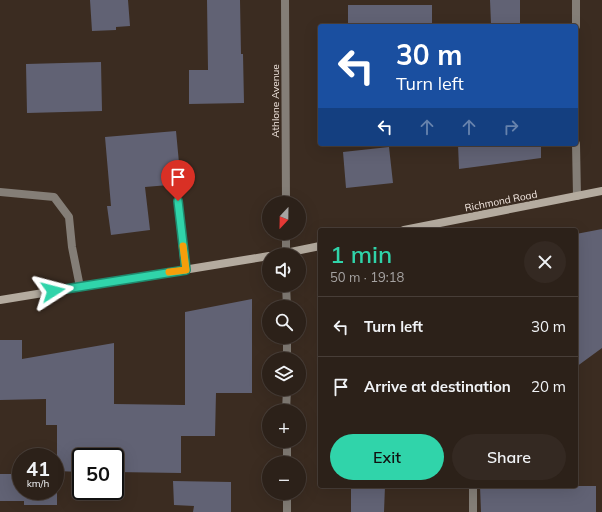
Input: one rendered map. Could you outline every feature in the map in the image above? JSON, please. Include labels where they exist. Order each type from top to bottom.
[{"type":"main road","name":"Richmond Road","points":[[428,228],[602,191]]},
{"type":"main road","points":[[306,249],[318,246]]},
{"type":"main road","points":[[0,300],[262,257]]},
{"type":"street","name":"Athlone Avenue","points":[[285,0],[286,196]]},
{"type":"street","points":[[576,0],[576,24]]},
{"type":"street","points":[[576,146],[576,196]]},
{"type":"street","points":[[0,192],[54,197],[69,217],[80,287]]},
{"type":"street","points":[[178,201],[186,270]]},
{"type":"street","points":[[472,488],[473,512]]},
{"type":"street","points":[[287,500],[287,512]]},
{"type":"building","points":[[90,0],[128,0],[130,26],[116,27],[116,30],[92,31]]},
{"type":"building","points":[[207,0],[240,0],[244,103],[189,104],[189,70],[208,70]]},
{"type":"building","points":[[490,0],[520,0],[520,24],[491,24]]},
{"type":"building","points":[[348,5],[432,5],[432,24],[348,24]]},
{"type":"building","points":[[101,62],[102,111],[27,113],[26,64]]},
{"type":"building","points":[[176,131],[181,184],[145,187],[150,230],[111,235],[107,206],[111,206],[105,137]]},
{"type":"building","points":[[458,146],[541,146],[541,158],[459,169]]},
{"type":"building","points":[[389,147],[393,183],[346,188],[343,152]]},
{"type":"building","points":[[602,229],[602,348],[578,366],[578,234]]},
{"type":"building","points":[[252,299],[252,393],[216,393],[215,436],[181,436],[181,473],[124,472],[124,448],[72,448],[72,472],[64,471],[64,448],[57,448],[57,425],[46,425],[46,399],[0,400],[0,340],[22,340],[22,359],[114,343],[114,404],[185,405],[185,312]]},
{"type":"building","points":[[0,474],[12,474],[12,500],[57,500],[57,505],[24,505],[24,501],[0,501]]},
{"type":"building","points":[[173,481],[231,482],[231,512],[193,512],[194,506],[174,505]]},
{"type":"building","points":[[578,486],[596,486],[596,512],[481,512],[480,488],[578,488]]},
{"type":"building","points":[[351,488],[385,488],[384,512],[351,512]]},
{"type":"slow traffic","points":[[169,272],[186,270],[183,246]]},
{"type":"route","points":[[53,291],[186,270],[178,201]]}]
